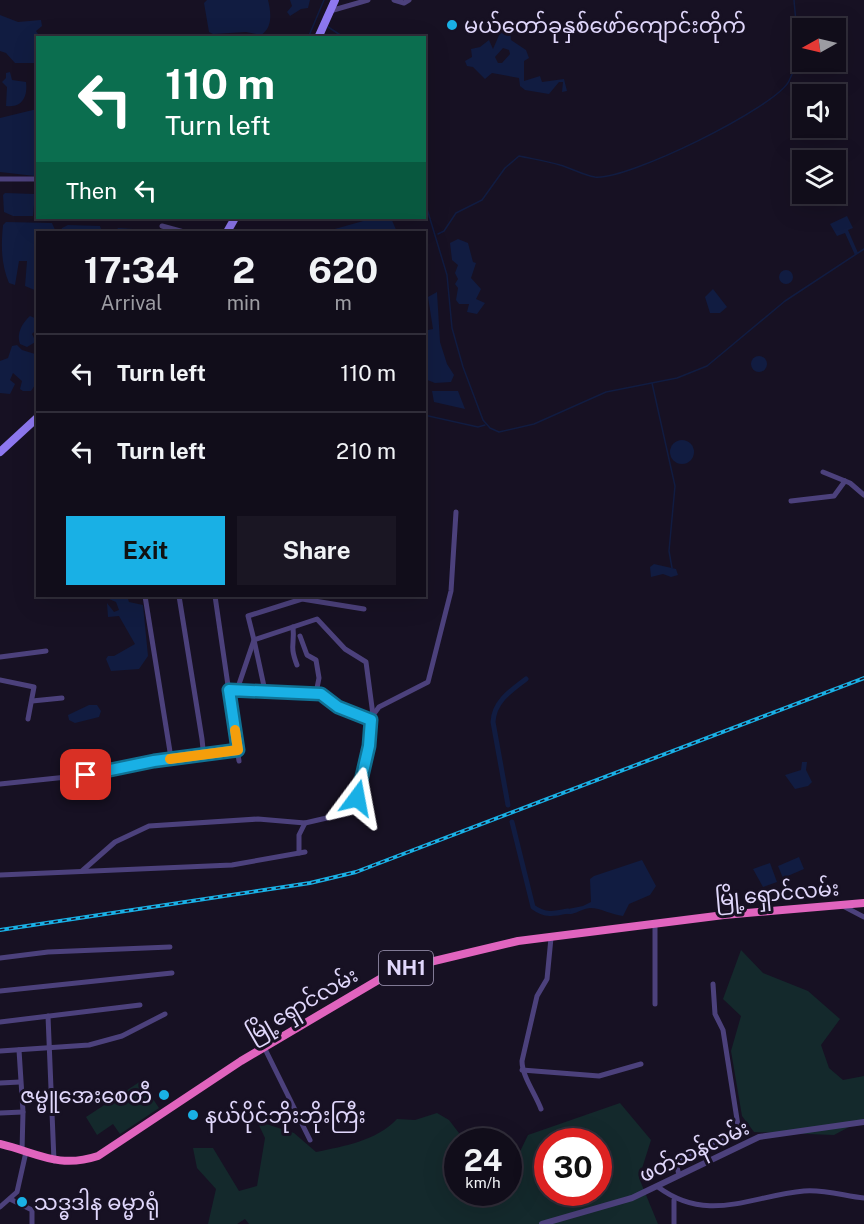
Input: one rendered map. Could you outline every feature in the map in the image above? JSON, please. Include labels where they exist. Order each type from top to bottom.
[{"type":"highway","name":"မြို့ရှောင်လမ်း","points":[[0,1144],[54,1161],[78,1162],[98,1156],[264,1047],[397,971],[486,947],[655,924],[864,903]]},
{"type":"main road","points":[[319,36],[335,0]]},
{"type":"main road","points":[[0,452],[36,419]]},
{"type":"street","points":[[330,11],[368,0]]},
{"type":"street","points":[[394,0],[404,3],[409,0]]},
{"type":"street","points":[[0,179],[36,179]]},
{"type":"street","points":[[162,226],[180,231]]},
{"type":"street","points":[[823,472],[844,481],[864,495]]},
{"type":"street","points":[[791,501],[834,496],[844,481]]},
{"type":"street","points":[[372,718],[379,707],[428,682],[451,591],[456,542],[456,512]]},
{"type":"street","points":[[145,597],[171,758]]},
{"type":"street","points":[[179,597],[202,739],[203,748],[197,756]]},
{"type":"street","points":[[215,597],[239,761]]},
{"type":"street","points":[[265,691],[248,616],[302,599],[364,609]]},
{"type":"street","points":[[82,871],[115,842],[149,826],[258,819],[305,823],[344,814],[352,807],[357,798],[367,757],[372,718],[366,662],[345,649],[317,619],[254,640]]},
{"type":"street","points":[[293,627],[294,639],[291,649],[297,665]]},
{"type":"street","points":[[300,636],[307,655],[316,660],[319,678],[316,693]]},
{"type":"street","points":[[237,690],[254,640]]},
{"type":"street","points":[[0,657],[46,651]]},
{"type":"street","points":[[0,680],[33,686],[28,719]]},
{"type":"street","points":[[229,690],[316,693],[321,694],[338,707],[372,718]]},
{"type":"street","points":[[32,701],[62,698]]},
{"type":"street","points":[[0,784],[86,775],[171,758],[238,750]]},
{"type":"street","points":[[0,874],[18,876],[232,865],[302,853],[299,835],[305,823]]},
{"type":"street","points":[[842,905],[864,916]]},
{"type":"street","points":[[655,924],[655,1005]]},
{"type":"street","points":[[541,1109],[533,1087],[522,1070],[537,996],[547,979],[550,938]]},
{"type":"street","points":[[0,958],[48,952],[170,947]]},
{"type":"street","points":[[0,991],[172,974]]},
{"type":"street","points":[[713,984],[715,1014],[723,1030],[739,1132],[743,1144]]},
{"type":"street","points":[[0,1022],[140,1005]]},
{"type":"street","points":[[0,1051],[89,1045],[122,1036],[165,1014]]},
{"type":"street","points":[[48,1016],[54,1161]]},
{"type":"street","points":[[264,1047],[310,1140]]},
{"type":"street","points":[[0,1207],[17,1192],[21,1183],[24,1152],[19,1050]]},
{"type":"street","points":[[522,1070],[599,1076],[641,1064]]},
{"type":"street","points":[[0,1083],[20,1082]]},
{"type":"street","points":[[0,1113],[23,1112]]},
{"type":"street","name":"ဖတ်သန်လမ်း","points":[[542,1224],[615,1204],[658,1187],[743,1144],[777,1133],[864,1122]]},
{"type":"street","points":[[679,1175],[677,1167],[680,1162],[716,1142],[736,1137],[739,1132]]},
{"type":"street","points":[[658,1187],[674,1200],[708,1209],[806,1191],[864,1198]]},
{"type":"street","points":[[10,1199],[32,1210],[32,1224]]},
{"type":"street","points":[[674,1200],[674,1224]]},
{"type":"green space","points":[[741,950],[763,973],[808,991],[840,1019],[821,1045],[829,1068],[843,1080],[864,1076],[864,1119],[834,1135],[754,1132],[742,1116],[731,1051],[741,1016],[723,999]]},
{"type":"green space","points":[[141,1081],[159,1108],[120,1134],[113,1124],[97,1135],[86,1117]]},
{"type":"green space","points":[[620,1103],[651,1140],[639,1178],[658,1224],[249,1224],[245,1219],[237,1224],[208,1224],[216,1189],[197,1168],[193,1148],[213,1148],[239,1191],[257,1186],[265,1138],[257,1121],[294,1133],[316,1152],[370,1138],[397,1119],[415,1120],[437,1113],[449,1120],[455,1128],[444,1128],[444,1206],[522,1206],[522,1147],[528,1135],[534,1133],[534,1206],[612,1206],[612,1128],[548,1128]]},
{"type":"water","points":[[207,0],[268,0],[270,15],[268,28],[261,35],[246,32],[213,34],[209,32],[204,3]]},
{"type":"water","points":[[290,0],[310,0],[308,8],[301,9],[290,16],[287,12],[292,6]]},
{"type":"water","points":[[0,15],[18,22],[41,20],[42,26],[36,31],[39,36],[36,36],[36,63],[15,63],[6,53],[0,51]]},
{"type":"water","points":[[510,26],[511,40],[526,50],[529,58],[524,61],[524,81],[540,76],[542,82],[564,79],[567,91],[562,92],[563,82],[559,82],[549,94],[525,90],[520,86],[519,78],[492,73],[485,79],[473,67],[467,66],[465,61],[472,57],[471,49],[480,47],[489,40],[493,49],[500,33]],"holes":[[[503,48],[509,50],[510,54],[502,63],[498,63],[495,57]]]},
{"type":"water","points":[[10,72],[12,80],[26,82],[26,92],[20,103],[6,106],[7,87],[2,82],[6,78],[6,73]]},
{"type":"water","points":[[36,109],[35,176],[0,172],[0,118]]},
{"type":"water","points":[[5,193],[35,194],[33,216],[13,216],[4,212],[3,195]]},
{"type":"water","points":[[847,216],[853,228],[848,230],[858,253],[855,255],[845,233],[837,236],[830,224]]},
{"type":"water","points":[[370,219],[391,219],[397,231],[328,231]]},
{"type":"water","points":[[6,222],[52,223],[56,231],[36,231],[36,291],[25,286],[27,261],[19,261],[15,285],[9,283],[2,255],[3,225]]},
{"type":"water","points":[[68,225],[100,226],[102,231],[60,231]]},
{"type":"water","points":[[118,228],[164,231],[116,231]]},
{"type":"water","points":[[458,239],[468,243],[473,262],[476,263],[471,278],[481,289],[476,299],[485,303],[477,314],[467,312],[469,304],[459,304],[456,300],[458,288],[455,284],[458,279],[455,273],[458,265],[452,260],[450,243]]},
{"type":"water","points":[[786,270],[791,272],[793,277],[791,282],[786,284],[781,282],[779,277],[781,272]]},
{"type":"water","points":[[713,289],[727,307],[720,313],[710,313],[705,297]]},
{"type":"water","points":[[437,292],[440,342],[447,364],[454,375],[451,382],[435,383],[426,379],[426,320],[428,330],[433,329],[428,297]]},
{"type":"water","points":[[30,316],[36,319],[36,330],[32,334],[34,338],[36,337],[36,342],[27,347],[20,344],[19,333],[22,325]]},
{"type":"water","points":[[17,345],[22,350],[35,354],[35,385],[31,391],[23,391],[20,389],[22,381],[13,373],[10,380],[15,384],[10,394],[0,393],[0,361],[8,358],[12,346]]},
{"type":"water","points":[[759,356],[765,358],[767,364],[765,370],[759,372],[753,370],[751,364],[753,358]]},
{"type":"water","points":[[432,391],[458,391],[465,409],[434,402]]},
{"type":"water","points":[[682,440],[690,444],[694,452],[690,460],[682,464],[674,460],[670,452],[674,444]]},
{"type":"water","points":[[654,564],[676,569],[678,575],[671,577],[663,574],[651,577],[650,567]]},
{"type":"water","points":[[127,597],[129,602],[143,605],[148,656],[139,669],[111,671],[106,659],[108,656],[114,656],[135,644],[119,616],[108,617],[107,603],[114,612],[119,610],[116,602],[109,599]]},
{"type":"water","points":[[89,705],[97,705],[101,711],[99,717],[75,723],[69,720],[68,715]]},
{"type":"water","points":[[802,762],[807,762],[806,770],[812,782],[808,786],[795,789],[785,775],[801,770]]},
{"type":"water","points":[[799,857],[804,869],[783,878],[778,866]]},
{"type":"water","points":[[642,860],[656,886],[650,895],[629,904],[623,916],[590,908],[570,914],[563,913],[563,910],[591,902],[590,879],[594,876]]},
{"type":"water","points":[[770,863],[777,882],[763,887],[753,869]]},
{"type":"waterway","points":[[309,36],[324,0]]},
{"type":"waterway","points":[[438,234],[444,231],[456,213],[482,200],[505,168],[519,156],[564,166],[595,177],[612,175],[666,156],[757,108],[778,93],[789,81],[793,71],[797,52],[794,0]]},
{"type":"waterway","points":[[328,27],[342,36]]},
{"type":"waterway","points":[[426,206],[447,275],[452,328],[463,367],[483,420],[490,428],[499,432],[534,424],[606,392],[677,378],[707,366],[785,301],[864,249]]},
{"type":"waterway","points":[[652,383],[675,486],[669,551],[672,568]]},
{"type":"waterway","points":[[426,415],[478,427],[485,425]]},
{"type":"waterway","points":[[508,805],[493,722],[500,703],[526,679]]},
{"type":"waterway","points":[[512,822],[533,907],[550,913],[568,911]]},
{"type":"railway","points":[[0,930],[310,883],[356,872],[864,678]]},
{"type":"slow traffic","points":[[170,759],[238,750],[235,730]]},
{"type":"place","name":"မယ်တော်ခုနှစ်ဖော်ကျောင်းတိုက်","points":[[452,25]]},
{"type":"place","name":"ဇမ္မူအေးစေတီ","points":[[164,1095]]},
{"type":"place","name":"နယ်ပိုင်ဘိုးဘိုးကြီး","points":[[193,1115]]},
{"type":"place","name":"သဒ္ဓဒါန ဓမ္မာရုံ","points":[[22,1202]]},
{"type":"route","points":[[86,775],[154,761],[238,750],[229,690],[321,694],[338,707],[371,720],[369,746],[357,798]]}]
